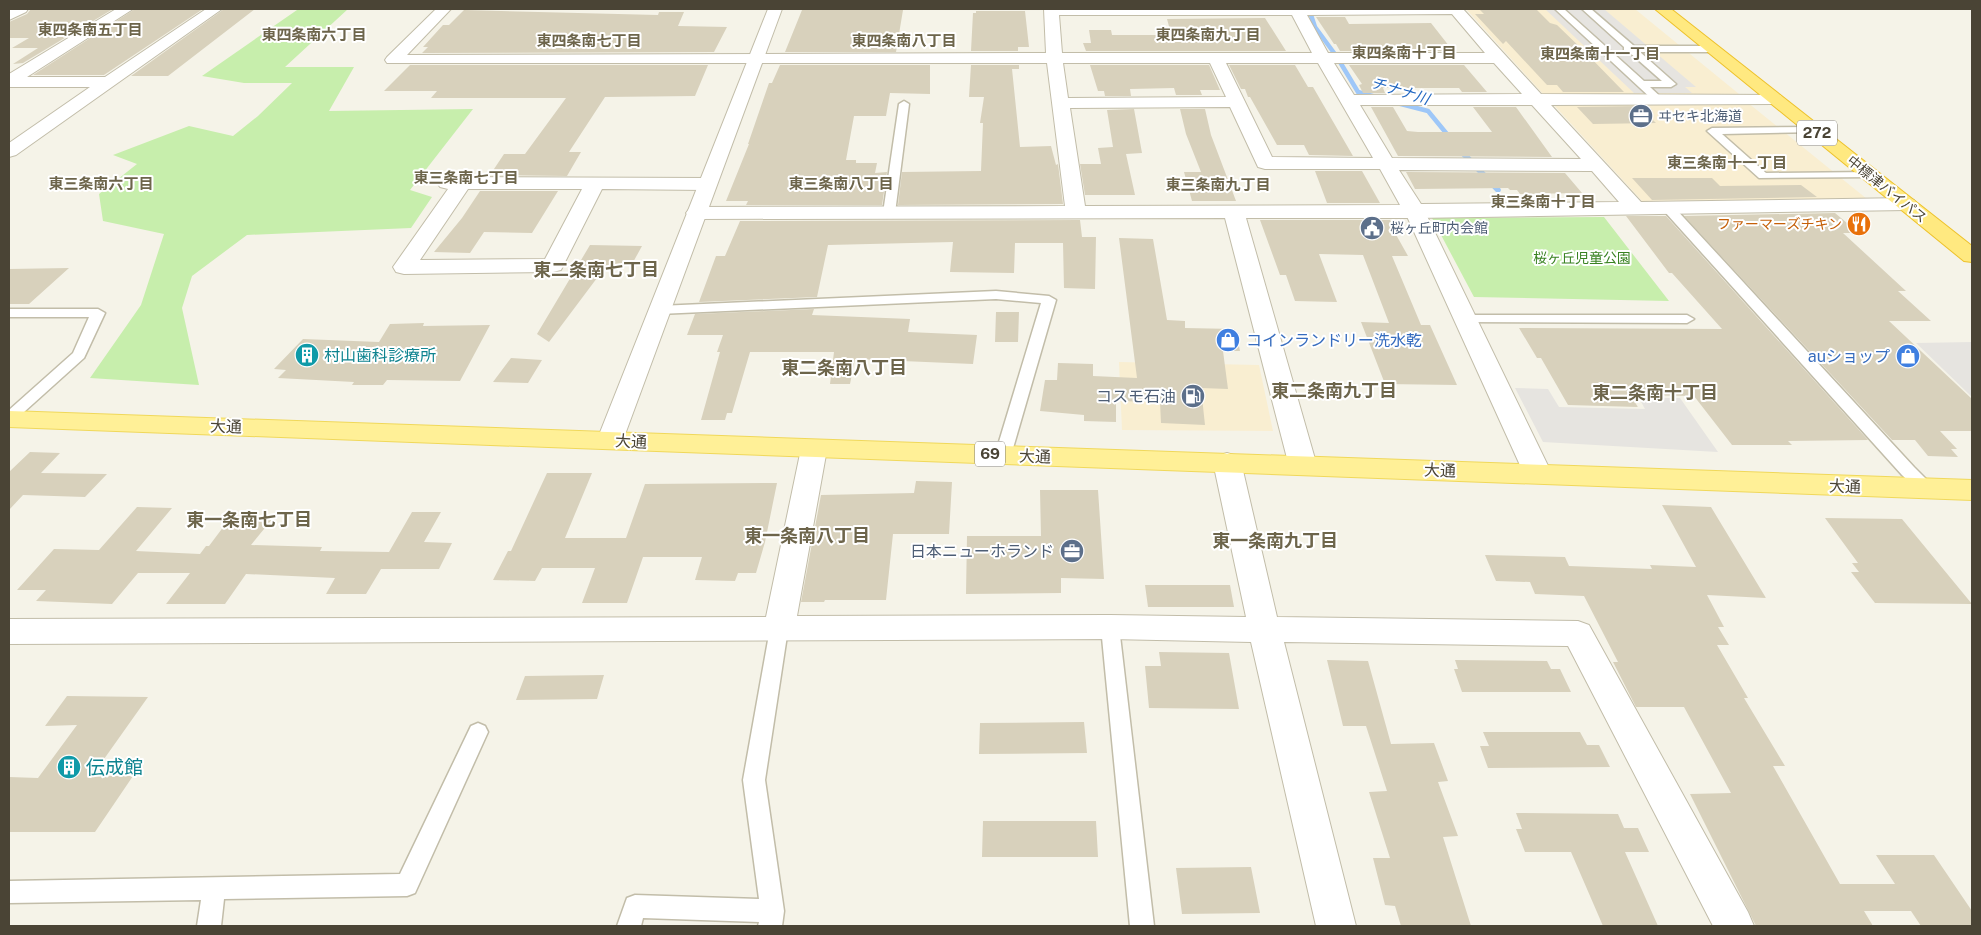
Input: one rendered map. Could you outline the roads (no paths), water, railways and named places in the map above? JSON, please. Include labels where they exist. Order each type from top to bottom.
[{"type":"highway","name":"中標津バイパス","points":[[1662,9],[1972,256]]},
{"type":"main road","name":"大通","points":[[11,420],[1972,490]]},
{"type":"street","points":[[9,16],[21,9]]},
{"type":"street","points":[[9,82],[126,9]]},
{"type":"street","points":[[9,151],[216,9]]},
{"type":"street","points":[[444,9],[393,60],[1498,58]]},
{"type":"street","points":[[610,440],[775,9]]},
{"type":"street","points":[[1076,214],[1054,58],[1051,10],[1456,9],[1498,58],[1636,209]]},
{"type":"street","points":[[1297,10],[1323,58],[1415,212],[1538,474]]},
{"type":"street","points":[[1216,58],[1265,163],[1597,165]]},
{"type":"street","points":[[9,82],[109,82]]},
{"type":"street","points":[[1348,100],[1774,99]]},
{"type":"street","points":[[1060,103],[1236,102]]},
{"type":"street","points":[[595,184],[552,265],[404,267],[455,183],[707,184]]},
{"type":"street","points":[[696,213],[1076,214],[1415,212],[1907,204]]},
{"type":"street","points":[[1234,213],[1303,466]]},
{"type":"street","points":[[779,629],[814,449]]},
{"type":"street","points":[[1227,462],[1264,628],[1336,926]]},
{"type":"street","points":[[9,632],[1110,627],[1578,634],[1734,926]]},
{"type":"lane","points":[[1559,9],[1658,99]]},
{"type":"lane","points":[[1586,9],[1671,84],[1641,84]]},
{"type":"lane","points":[[1604,49],[1712,49]]},
{"type":"lane","points":[[890,213],[904,104]]},
{"type":"lane","points":[[1814,130],[1712,131],[1763,176],[1870,175]]},
{"type":"lane","points":[[1670,208],[1908,471],[1927,488]]},
{"type":"lane","points":[[659,310],[996,295],[1049,300],[1003,455]]},
{"type":"lane","points":[[9,313],[98,313],[78,355],[11,420]]},
{"type":"lane","points":[[1465,319],[1687,320]]},
{"type":"lane","points":[[1110,627],[1142,926]]},
{"type":"lane","points":[[630,926],[635,906],[771,918],[754,780],[779,629]]},
{"type":"lane","points":[[9,892],[406,885],[478,732]]},
{"type":"lane","points":[[209,926],[214,888]]},
{"type":"waterway","name":"チナナ川","points":[[1309,9],[1315,27],[1337,57],[1358,92],[1376,97]]},
{"type":"waterway","name":"チナナ川","points":[[1397,103],[1428,111],[1451,139]]},
{"type":"waterway","name":"チナナ川","points":[[1460,150],[1463,154]]},
{"type":"waterway","name":"チナナ川","points":[[1462,152],[1498,190]]},
{"type":"place","name":"ヰセキ北海道","points":[[1641,116]]},
{"type":"place","name":"ファーマーズチキン","points":[[1859,224]]},
{"type":"place","name":"桜ヶ丘町内会館","points":[[1372,228]]},
{"type":"place","name":"コインランドリー洗水乾","points":[[1228,340]]},
{"type":"place","name":"村山歯科診療所","points":[[307,355]]},
{"type":"place","name":"auショップ","points":[[1908,356]]},
{"type":"place","name":"コスモ石油","points":[[1193,396]]},
{"type":"place","name":"日本ニューホランド","points":[[1072,551]]},
{"type":"place","name":"伝成館","points":[[69,767]]},
{"type":"district","name":"東四条南五丁目","points":[[90,30]]},
{"type":"district","name":"東四条南六丁目","points":[[314,35]]},
{"type":"district","name":"東四条南九丁目","points":[[1208,35]]},
{"type":"district","name":"東四条南七丁目","points":[[589,41]]},
{"type":"district","name":"東四条南八丁目","points":[[904,41]]},
{"type":"district","name":"東四条南十丁目","points":[[1404,53]]},
{"type":"district","name":"東四条南十一丁目","points":[[1600,54]]},
{"type":"district","name":"東三条南十一丁目","points":[[1727,163]]},
{"type":"district","name":"東三条南七丁目","points":[[466,178]]},
{"type":"district","name":"東三条南六丁目","points":[[101,184]]},
{"type":"district","name":"東三条南八丁目","points":[[841,184]]},
{"type":"district","name":"東三条南九丁目","points":[[1218,185]]},
{"type":"district","name":"東三条南十丁目","points":[[1543,202]]},
{"type":"district","name":"東二条南七丁目","points":[[596,270]]},
{"type":"district","name":"東二条南八丁目","points":[[844,368]]},
{"type":"district","name":"東二条南九丁目","points":[[1334,391]]},
{"type":"district","name":"東二条南十丁目","points":[[1655,393]]},
{"type":"district","name":"東一条南七丁目","points":[[249,520]]},
{"type":"district","name":"東一条南八丁目","points":[[807,536]]},
{"type":"district","name":"東一条南九丁目","points":[[1275,541]]},
{"type":"park label","name":"桜ヶ丘児童公園","points":[[1582,258]]}]
